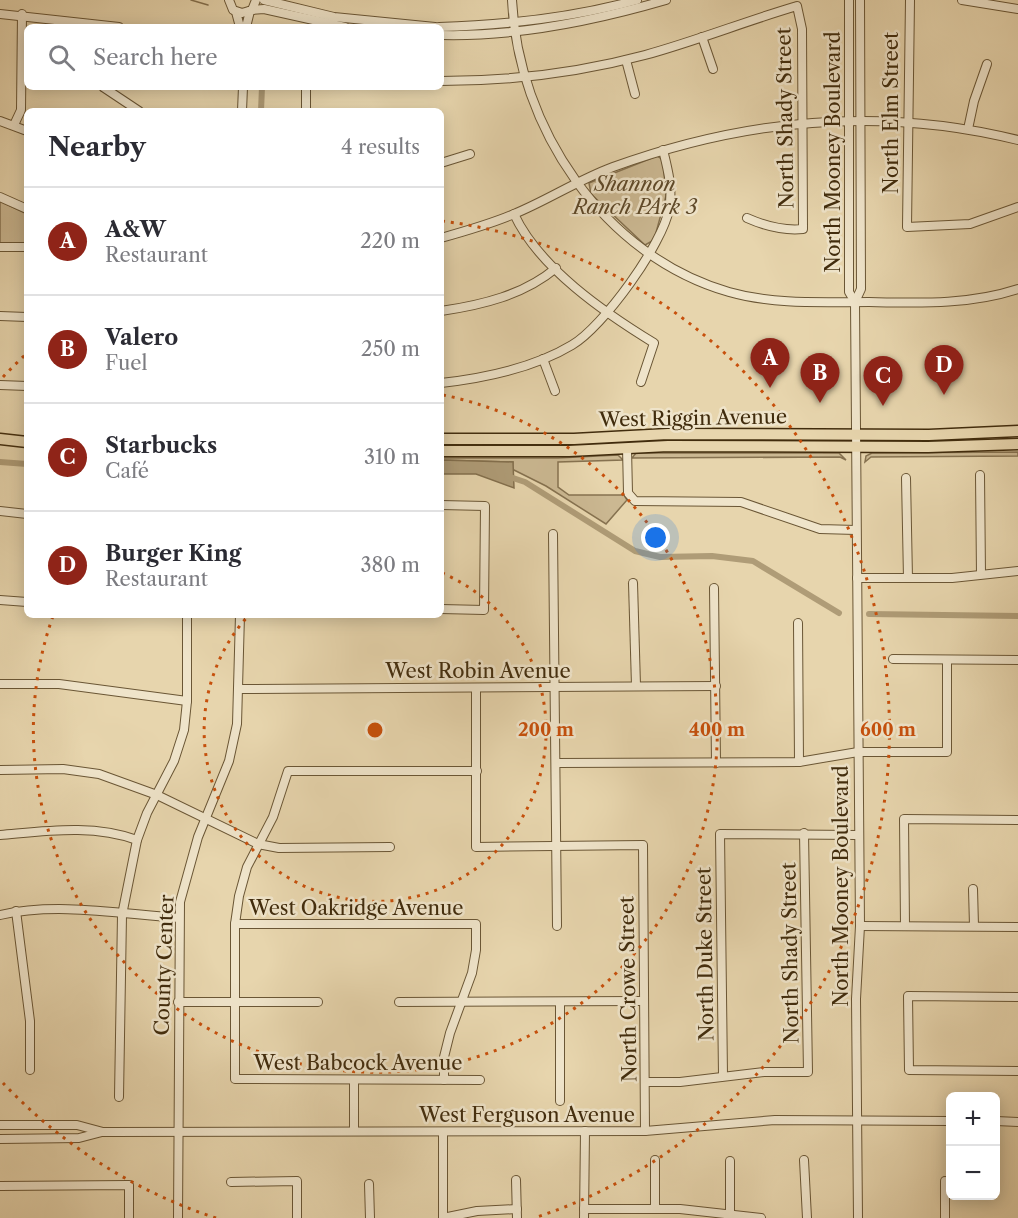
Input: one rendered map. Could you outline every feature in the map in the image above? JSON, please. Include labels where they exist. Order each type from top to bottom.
[{"type":"main road","name":"West Riggin Avenue","points":[[444,451],[563,451],[855,440],[1018,431]]},
{"type":"main road","points":[[0,433],[24,436]]},
{"type":"main road","name":"West Riggin Avenue","points":[[444,439],[561,439],[668,434],[1018,444]]},
{"type":"main road","points":[[0,440],[24,442]]},
{"type":"main road","points":[[0,446],[24,447]]},
{"type":"street","points":[[224,0],[232,6],[251,10],[264,9],[332,24]]},
{"type":"street","points":[[247,24],[256,0]]},
{"type":"street","points":[[264,0],[334,17],[405,24]]},
{"type":"street","points":[[512,0],[514,27],[525,77],[550,140],[577,183],[622,232],[649,254],[696,281],[729,292],[770,301],[959,302],[1018,289]]},
{"type":"street","points":[[444,27],[514,27],[586,14],[637,0]]},
{"type":"street","points":[[444,35],[578,22],[666,0]]},
{"type":"street","name":"North Mooney Boulevard","points":[[849,0],[849,292],[855,302]]},
{"type":"street","name":"North Mooney Boulevard","points":[[858,1218],[856,999],[860,926],[857,835],[855,302],[861,289],[860,0]]},
{"type":"street","name":"North Elm Street","points":[[910,0],[907,227],[970,224],[1018,207]]},
{"type":"street","points":[[962,0],[1018,9]]},
{"type":"street","points":[[232,6],[239,24]]},
{"type":"street","name":"North Shady Street","points":[[702,37],[797,6],[802,29],[803,229],[790,230],[764,226],[747,218]]},
{"type":"street","points":[[0,14],[22,14],[87,24]]},
{"type":"street","points":[[14,125],[21,110],[22,14]]},
{"type":"street","points":[[444,81],[525,77],[626,60],[702,37],[713,69]]},
{"type":"street","points":[[626,60],[635,94]]},
{"type":"street","points":[[968,129],[974,101],[987,64]]},
{"type":"street","points":[[108,90],[134,108]]},
{"type":"street","points":[[243,90],[243,108]]},
{"type":"street","points":[[306,90],[306,108]]},
{"type":"street","points":[[444,237],[514,214],[577,183],[663,150],[735,132],[803,122],[860,120],[907,122],[968,129],[1018,140]]},
{"type":"street","points":[[0,121],[24,130]]},
{"type":"street","points":[[444,383],[496,374],[543,359],[574,344],[589,333],[649,254],[661,233],[669,209],[670,183],[663,150]]},
{"type":"street","points":[[444,162],[470,154]]},
{"type":"street","points":[[0,197],[24,205]]},
{"type":"street","points":[[514,214],[527,237],[556,268],[607,312],[654,343],[642,382]]},
{"type":"street","points":[[0,247],[24,247]]},
{"type":"street","points":[[444,310],[519,291],[539,282],[556,268]]},
{"type":"street","points":[[0,316],[24,317]]},
{"type":"street","points":[[543,359],[555,391]]},
{"type":"street","points":[[0,385],[24,386]]},
{"type":"street","points":[[627,448],[628,493],[630,498],[641,502],[741,502],[820,529],[856,530]]},
{"type":"street","points":[[980,475],[981,574]]},
{"type":"street","points":[[906,478],[908,578]]},
{"type":"street","points":[[444,506],[484,506],[484,610],[444,609]]},
{"type":"street","points":[[0,511],[24,514]]},
{"type":"street","points":[[553,534],[557,926]]},
{"type":"street","points":[[857,578],[952,578],[1018,571]]},
{"type":"street","points":[[633,583],[636,686]]},
{"type":"street","points":[[714,588],[716,763]]},
{"type":"street","points":[[0,600],[24,602]]},
{"type":"street","points":[[119,1097],[122,915],[137,840],[174,761],[184,730],[187,701],[187,618]]},
{"type":"street","name":"County Center","points":[[178,1218],[179,918],[182,886],[229,761],[237,724],[240,689],[240,618]]},
{"type":"street","points":[[798,623],[799,762]]},
{"type":"street","points":[[893,659],[1018,660]]},
{"type":"street","points":[[556,763],[799,762],[858,752],[947,752],[947,660]]},
{"type":"street","points":[[0,684],[58,684],[187,701]]},
{"type":"street","name":"West Robin Avenue","points":[[240,689],[716,686]]},
{"type":"street","points":[[476,688],[476,847],[557,846]]},
{"type":"street","points":[[0,770],[63,770],[99,774],[157,795],[258,844],[279,848],[390,847]]},
{"type":"street","points":[[235,1002],[235,924],[247,867],[275,810],[288,771],[477,771]]},
{"type":"street","points":[[905,926],[904,819],[1018,820]]},
{"type":"street","points":[[0,835],[90,829],[116,832],[137,840]]},
{"type":"street","points":[[804,833],[857,835]]},
{"type":"street","name":"North Shady Street","points":[[723,1075],[808,1072],[804,833]]},
{"type":"street","name":"North Duke Street","points":[[723,1075],[720,834],[804,833]]},
{"type":"street","name":"North Crowe Street","points":[[557,846],[643,845],[645,1131]]},
{"type":"street","points":[[973,889],[974,926]]},
{"type":"street","points":[[0,915],[55,910],[179,918]]},
{"type":"street","points":[[15,912],[30,1022],[30,1070]]},
{"type":"street","name":"West Oakridge Avenue","points":[[235,924],[476,924],[476,950],[472,973],[460,1002]]},
{"type":"street","points":[[860,926],[1018,927]]},
{"type":"street","points":[[1018,997],[908,996],[909,1070],[1018,1071]]},
{"type":"street","points":[[399,1002],[644,1001]]},
{"type":"street","points":[[178,1002],[318,1002]]},
{"type":"street","name":"West Babcock Avenue","points":[[235,1002],[235,1079],[480,1080]]},
{"type":"street","points":[[444,1080],[444,1057],[460,1002]]},
{"type":"street","points":[[560,1002],[560,1101]]},
{"type":"street","points":[[645,1082],[680,1082],[723,1075]]},
{"type":"street","points":[[354,1080],[354,1131]]},
{"type":"street","name":"West Ferguson Avenue","points":[[0,1139],[79,1138],[103,1132],[645,1131],[766,1120],[946,1121]]},
{"type":"street","points":[[1000,1121],[1018,1122]]},
{"type":"street","name":"West Ferguson Avenue","points":[[0,1125],[77,1125],[103,1132]]},
{"type":"street","points":[[585,1131],[584,1214],[655,1208],[761,1218]]},
{"type":"street","points":[[443,1132],[443,1218],[477,1211],[517,1214],[516,1180]]},
{"type":"street","points":[[655,1160],[655,1208]]},
{"type":"street","points":[[804,1160],[807,1218]]},
{"type":"street","points":[[730,1161],[730,1214]]},
{"type":"street","points":[[231,1182],[297,1181],[297,1218]]},
{"type":"street","points":[[945,1181],[945,1218]]},
{"type":"street","points":[[369,1184],[370,1218]]},
{"type":"street","points":[[0,1186],[129,1185],[129,1218]]},
{"type":"green space","name":"Shannon Ranch PArk 3","points":[[657,156],[663,160],[666,196],[654,240],[645,245],[591,194],[589,183]]},
{"type":"green space","points":[[0,201],[24,213],[24,244],[0,244]]},
{"type":"green space","points":[[1018,452],[1018,456],[871,457],[865,462],[866,456],[872,453]]},
{"type":"green space","points":[[636,453],[839,453],[846,460],[840,457],[632,458]]},
{"type":"green space","points":[[618,455],[623,460],[558,462],[558,487],[569,495],[624,495],[627,500],[606,524],[546,486],[512,469],[513,462],[444,460],[444,458],[558,458]]},
{"type":"shaded area","points":[[444,460],[513,462],[514,488],[476,474],[444,474]]},
{"type":"waterway","points":[[191,0],[208,5]]},
{"type":"waterway","points":[[261,108],[262,90]]},
{"type":"waterway","points":[[0,462],[24,464]]},
{"type":"waterway","points":[[507,476],[525,482],[635,551],[660,557],[712,556],[753,561],[839,613]]},
{"type":"waterway","points":[[869,614],[1018,616]]},
{"type":"place","name":"A&W","points":[[770,388]]},
{"type":"place","name":"Burger King","points":[[944,395]]},
{"type":"place","name":"Valero","points":[[820,403]]},
{"type":"place","name":"Starbucks","points":[[883,406]]}]
